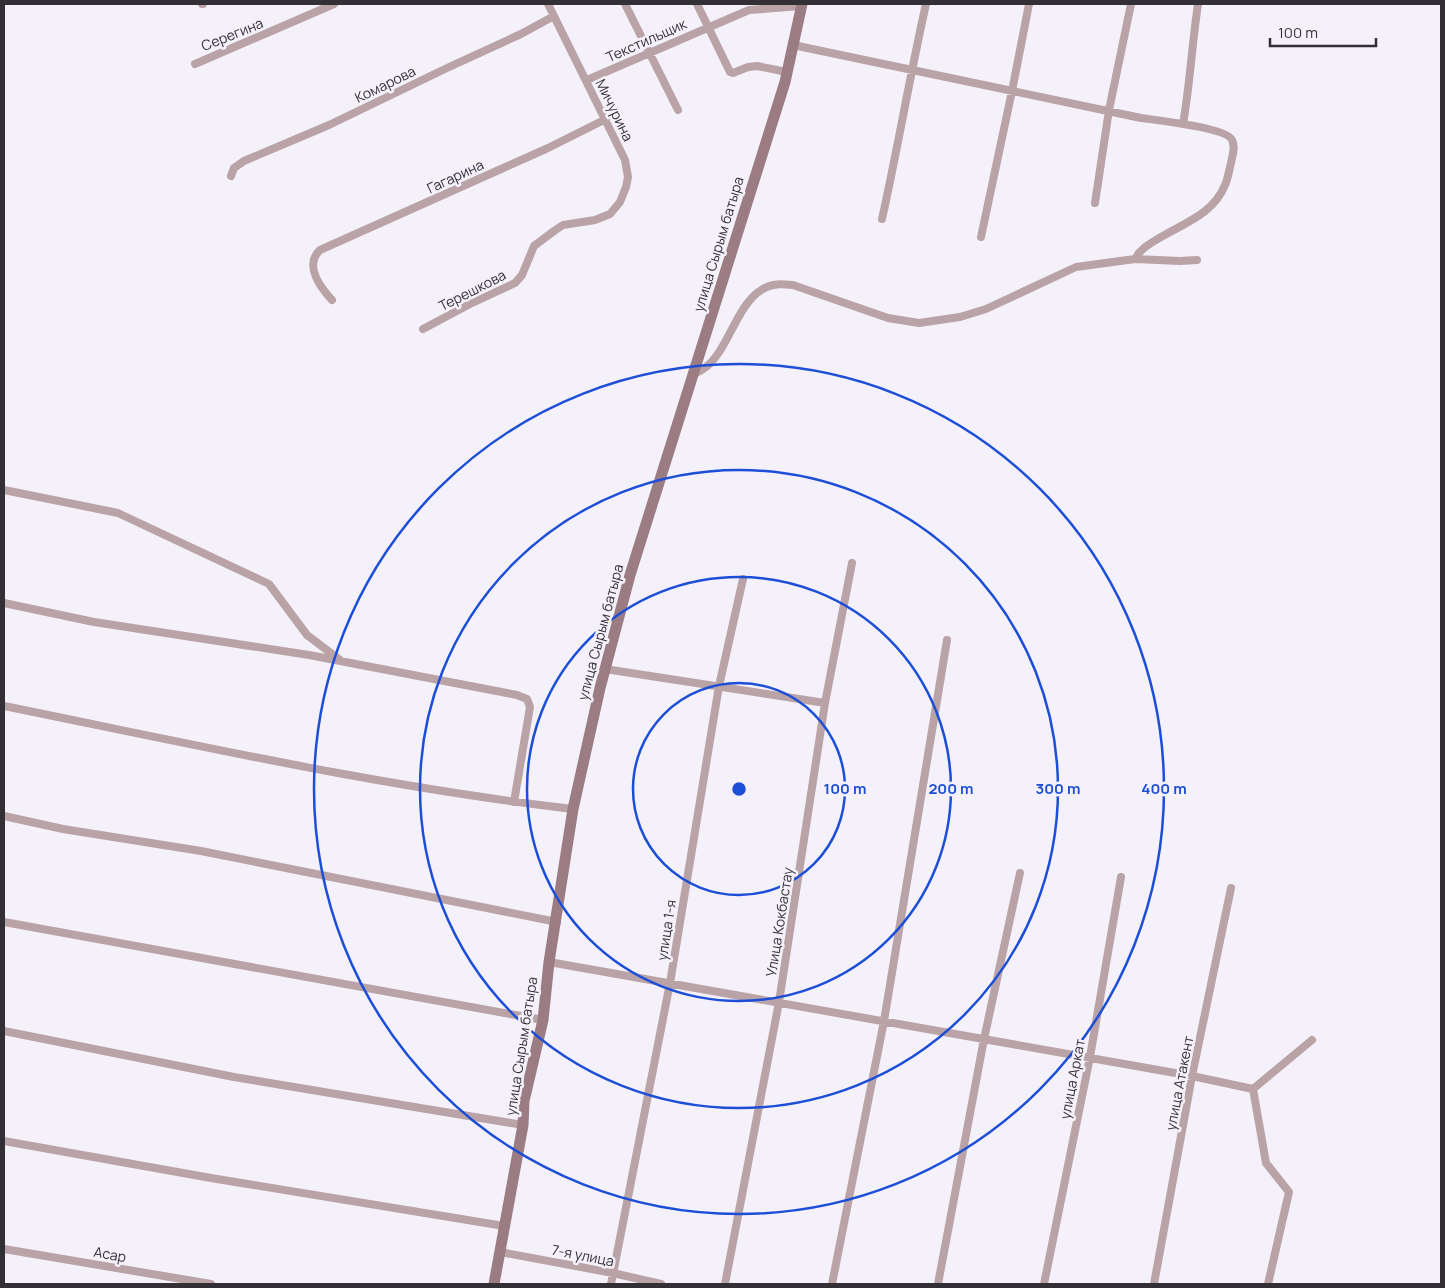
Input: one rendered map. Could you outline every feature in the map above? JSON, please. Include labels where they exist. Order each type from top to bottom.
[{"type":"street","name":"Серегина","points":[[195,64],[334,4]]},
{"type":"street","name":"Мичурина","points":[[548,4],[606,119],[625,160],[628,176]]},
{"type":"street","points":[[625,4],[678,110]]},
{"type":"street","points":[[697,4],[730,72],[733,73],[748,67],[757,66],[787,72]]},
{"type":"street","points":[[882,219],[926,4]]},
{"type":"street","points":[[981,237],[1012,91],[1028,4]]},
{"type":"street","points":[[1095,203],[1110,110],[1131,4]]},
{"type":"street","points":[[1183,124],[1190,83],[1189,67],[1198,4]]},
{"type":"street","name":"Текстильщик","points":[[587,80],[750,7],[802,5]]},
{"type":"street","name":"улица Сырым батыра","points":[[494,1284],[523,1125],[524,1101],[543,1020],[549,962],[557,922],[573,809],[605,669],[630,575],[787,72],[802,5]]},
{"type":"street","name":"Комарова","points":[[231,176],[234,168],[244,161],[329,125],[522,34],[554,16]]},
{"type":"street","points":[[793,45],[1226,134],[1233,141],[1234,150],[1226,185],[1208,209],[1195,219],[1148,245],[1140,251],[1135,259]]},
{"type":"street","name":"Гагарина","points":[[332,300],[324,292],[312,263],[314,256],[326,246],[394,218],[548,148],[606,119]]},
{"type":"street","name":"Терешкова","points":[[423,329],[470,304],[515,284],[522,275],[534,246],[558,228],[572,223],[595,220],[610,214],[620,202],[628,176]]},
{"type":"street","points":[[693,375],[707,367],[724,345],[744,309],[762,289],[778,284],[793,285],[888,318],[919,323],[960,317],[986,309],[1076,267],[1135,259],[1197,260]]},
{"type":"street","points":[[4,490],[118,513],[269,584],[307,636],[342,661]]},
{"type":"street","name":"Улица Кокбастау","points":[[725,1284],[779,1002],[825,703],[852,563]]},
{"type":"street","name":"улица 1-я","points":[[611,1284],[670,983],[720,686],[744,579]]},
{"type":"street","points":[[4,602],[94,622],[342,661],[527,698],[530,707],[514,802]]},
{"type":"street","points":[[832,1284],[884,1021],[947,640]]},
{"type":"street","points":[[605,669],[825,703]]},
{"type":"street","points":[[4,706],[284,763],[514,802],[573,809]]},
{"type":"street","points":[[4,816],[201,851],[557,922]]},
{"type":"street","points":[[938,1284],[984,1039],[1020,873]]},
{"type":"street","name":"улица Аркат","points":[[1044,1284],[1090,1057],[1121,877]]},
{"type":"street","name":"улица Атакент","points":[[1154,1284],[1192,1076],[1231,888]]},
{"type":"street","points":[[4,922],[543,1020]]},
{"type":"street","points":[[549,962],[1090,1057],[1253,1089]]},
{"type":"street","points":[[4,1031],[234,1077],[523,1125]]},
{"type":"street","points":[[1253,1089],[1312,1040]]},
{"type":"street","points":[[1253,1089],[1266,1163],[1288,1192],[1268,1284]]},
{"type":"street","points":[[4,1141],[211,1178],[504,1226]]},
{"type":"street","name":"Асар","points":[[4,1249],[211,1284]]},
{"type":"street","name":"7-я улица","points":[[500,1252],[661,1284]]}]
